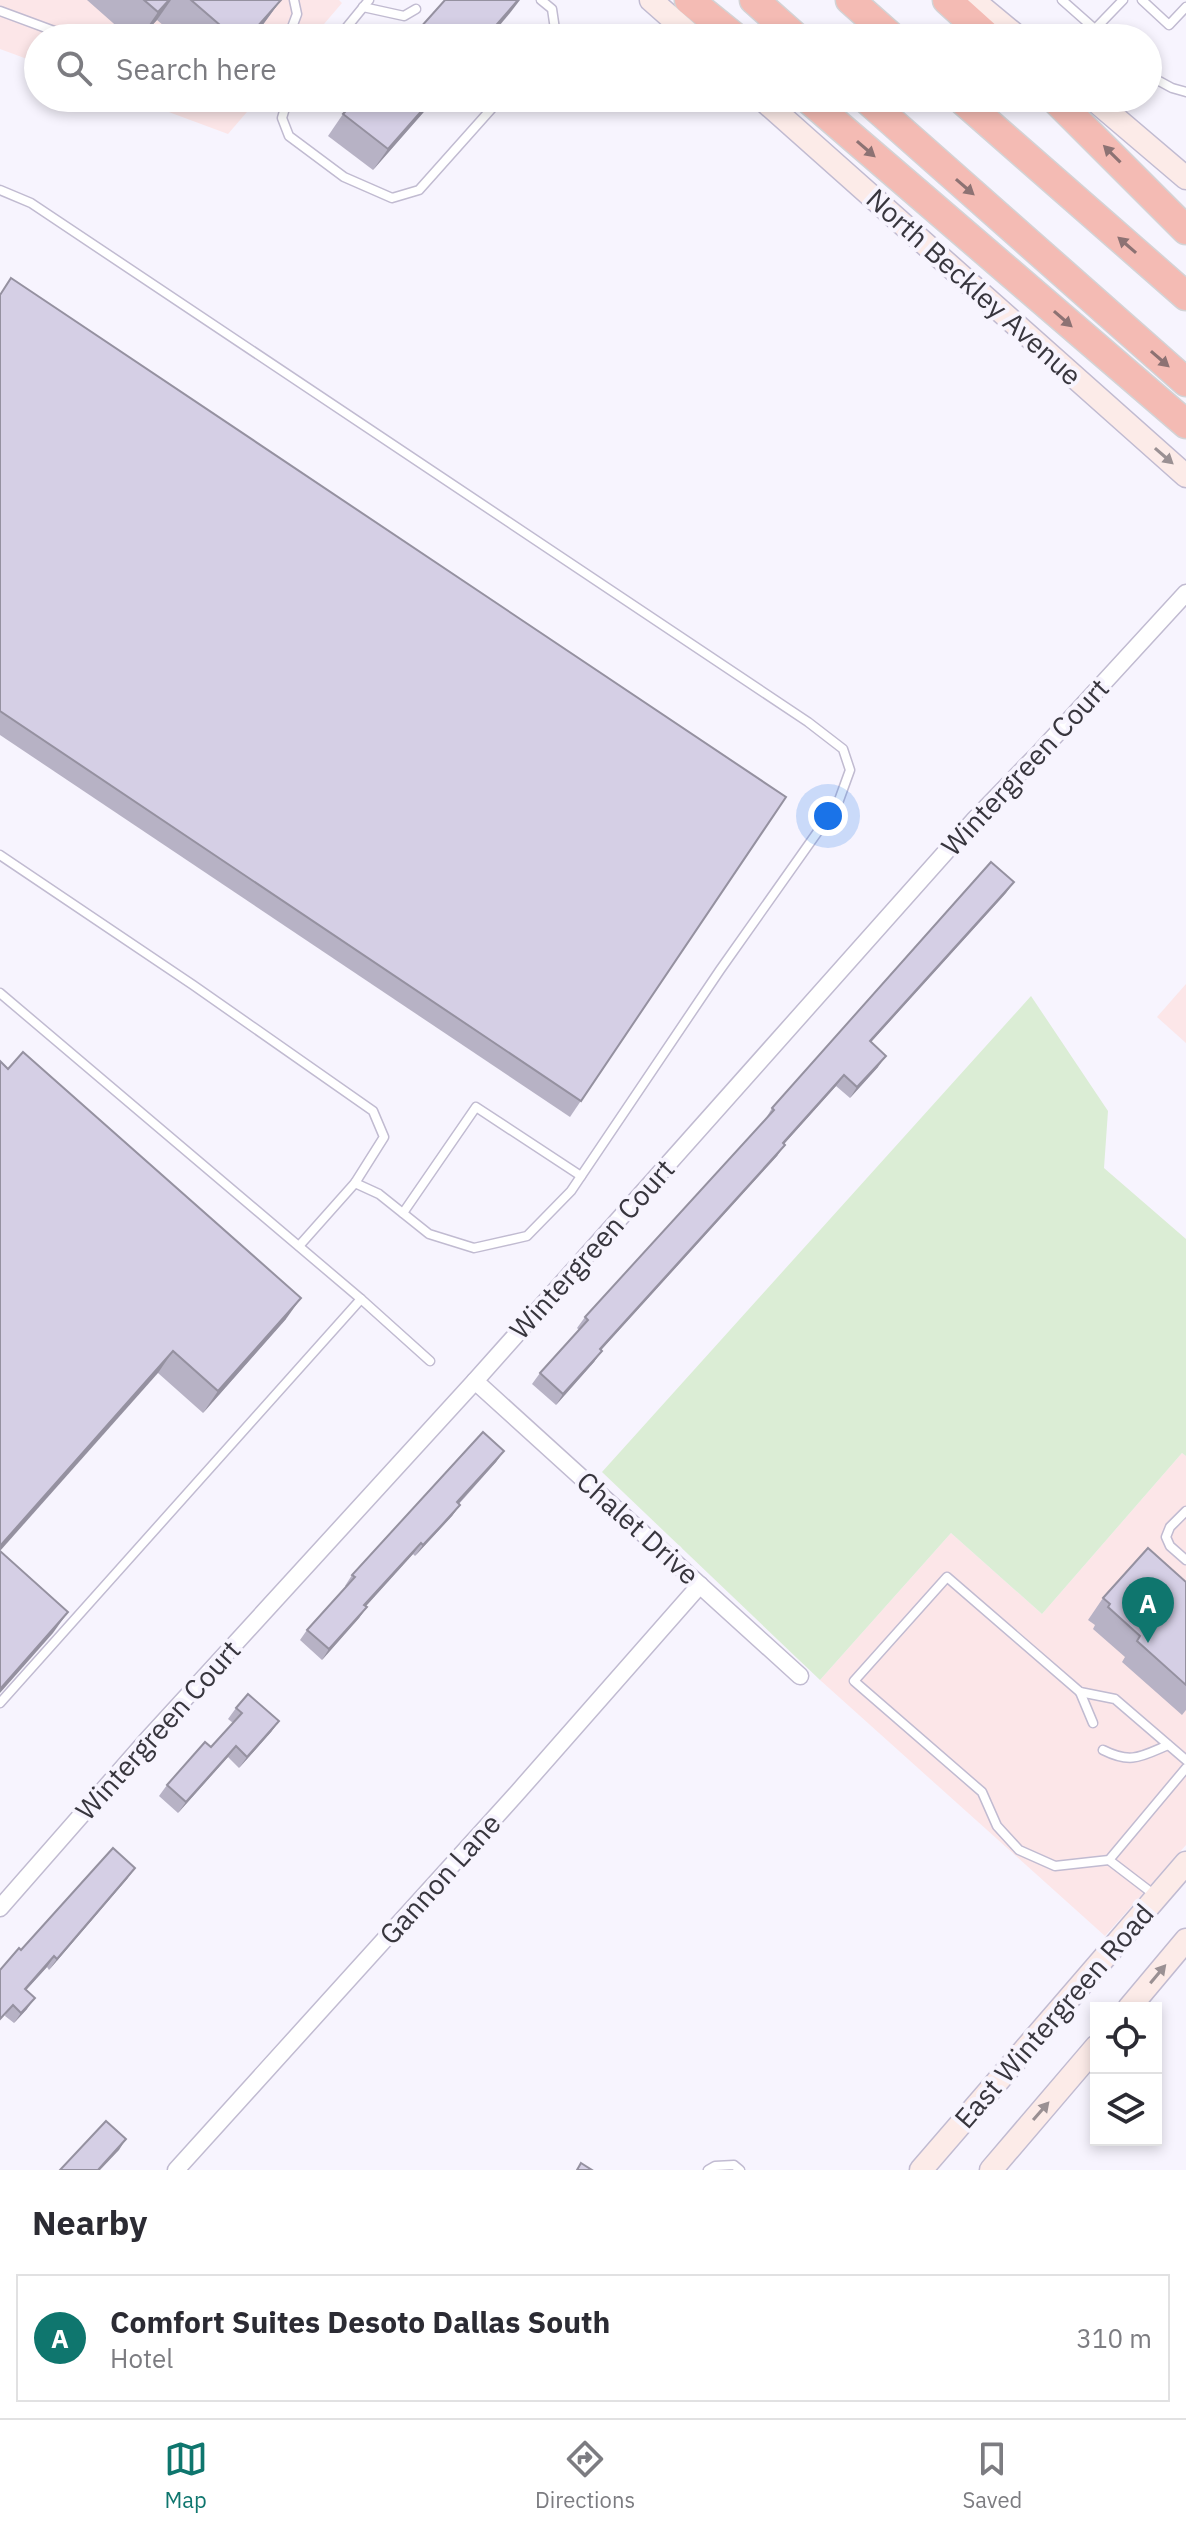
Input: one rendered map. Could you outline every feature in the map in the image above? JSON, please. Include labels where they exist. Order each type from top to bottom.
[{"type":"highway","points":[[689,0],[719,24]]},
{"type":"highway","points":[[754,0],[781,24]]},
{"type":"highway","points":[[850,0],[877,24]]},
{"type":"highway","points":[[947,0],[974,24]]},
{"type":"highway","points":[[823,112],[1186,424]]},
{"type":"highway","points":[[881,112],[1186,382]]},
{"type":"highway","points":[[976,112],[1186,296]]},
{"type":"highway","points":[[1068,112],[1186,230]]},
{"type":"main road","points":[[651,0],[678,24]]},
{"type":"main road","points":[[973,0],[1002,24]]},
{"type":"main road","name":"North Beckley Avenue","points":[[777,112],[1186,476]]},
{"type":"main road","points":[[1108,112],[1186,178]]},
{"type":"main road","name":"East Wintergreen Road","points":[[921,2170],[1186,1863]]},
{"type":"main road","name":"East Wintergreen Road","points":[[1134,2002],[1186,1940]]},
{"type":"main road","name":"East Wintergreen Road","points":[[991,2170],[1090,2054]]},
{"type":"street","name":"Wintergreen Court","points":[[0,1908],[148,1739],[475,1381],[975,819],[1186,593]]},
{"type":"street","name":"Chalet Drive","points":[[475,1381],[800,1676]]},
{"type":"street","name":"Gannon Lane","points":[[176,2170],[518,1792],[700,1585]]},
{"type":"lane","points":[[293,24],[297,14],[294,0]]},
{"type":"lane","points":[[541,0],[552,9],[554,24]]},
{"type":"lane","points":[[1062,0],[1089,24]]},
{"type":"lane","points":[[1100,24],[1123,0]]},
{"type":"lane","points":[[1142,0],[1169,25],[1186,7]]},
{"type":"lane","points":[[350,24],[366,4],[404,16],[416,9]]},
{"type":"lane","points":[[0,11],[35,24]]},
{"type":"lane","points":[[1162,83],[1186,92]]},
{"type":"lane","points":[[284,112],[282,118],[289,136],[344,177],[392,198],[419,190],[489,112]]},
{"type":"lane","points":[[0,190],[31,203],[56,219],[808,722],[843,749],[850,770],[838,803],[720,970],[571,1191],[527,1236],[474,1248],[429,1234],[379,1194],[355,1183]]},
{"type":"lane","points":[[0,855],[373,1111],[384,1137],[355,1183],[299,1246]]},
{"type":"lane","points":[[0,993],[430,1361]]},
{"type":"lane","points":[[403,1213],[476,1107],[581,1176]]},
{"type":"lane","points":[[0,1703],[361,1299]]},
{"type":"lane","points":[[1186,1511],[1170,1527],[1166,1537],[1170,1546],[1186,1560]]},
{"type":"lane","points":[[1093,1723],[1080,1692],[947,1577],[854,1681],[982,1792],[997,1826],[1019,1850],[1055,1866],[1109,1860],[1186,1768]]},
{"type":"lane","points":[[1080,1692],[1115,1699],[1186,1760]]},
{"type":"lane","points":[[1103,1750],[1121,1759],[1144,1755],[1168,1745]]},
{"type":"lane","points":[[1109,1860],[1156,1897]]},
{"type":"lane","points":[[708,2170],[715,2166],[734,2165],[740,2170]]},
{"type":"shaded area","points":[[0,0],[339,0],[342,3],[324,24],[24,24],[24,58],[0,49]]},
{"type":"shaded area","points":[[169,112],[247,112],[228,134]]},
{"type":"shaded area","points":[[1186,984],[1186,1043],[1157,1017]]},
{"type":"shaded area","points":[[1182,1453],[1186,1456],[1186,1845],[1105,1936],[820,1680],[951,1533],[1042,1614]]},
{"type":"green space","points":[[1031,996],[1108,1111],[1104,1168],[1186,1239],[1186,1456],[1182,1453],[1042,1614],[951,1533],[820,1680],[602,1472]]},
{"type":"building","points":[[144,0],[169,0],[158,12]]},
{"type":"building","points":[[191,0],[281,0],[260,24],[219,24]]},
{"type":"building","points":[[445,0],[518,0],[497,24],[424,24]]},
{"type":"building","points":[[345,112],[421,112],[388,149],[343,114]]},
{"type":"building","points":[[11,278],[786,797],[581,1101],[0,711],[0,295]]},
{"type":"building","points":[[991,862],[1014,882],[870,1041],[886,1056],[857,1087],[844,1075],[563,1394],[540,1373],[588,1320],[585,1317],[774,1110],[772,1108]]},
{"type":"building","points":[[23,1052],[301,1298],[218,1391],[173,1351],[0,1546],[0,1061],[8,1069]]},
{"type":"building","points":[[483,1432],[504,1451],[457,1502],[460,1505],[440,1527],[423,1545],[421,1543],[364,1605],[367,1607],[329,1649],[307,1630],[355,1577],[352,1575]]},
{"type":"building","points":[[1148,1548],[1186,1582],[1186,1685],[1137,1641],[1140,1636],[1108,1607],[1110,1604],[1103,1598]]},
{"type":"building","points":[[0,1551],[68,1612],[0,1689]]},
{"type":"building","points":[[248,1694],[279,1721],[247,1757],[236,1746],[186,1802],[167,1785],[205,1742],[211,1747],[242,1713],[236,1708]]},
{"type":"building","points":[[113,1848],[135,1868],[57,1959],[54,1956],[25,1989],[35,1998],[21,2013],[13,2005],[0,2019],[0,1970]]},
{"type":"building","points":[[106,2121],[126,2139],[98,2170],[60,2170]]},
{"type":"building","points":[[581,2163],[592,2170],[577,2170]]},
{"type":"place","name":"Comfort Suites Desoto Dallas South","points":[[1148,1643]]}]
